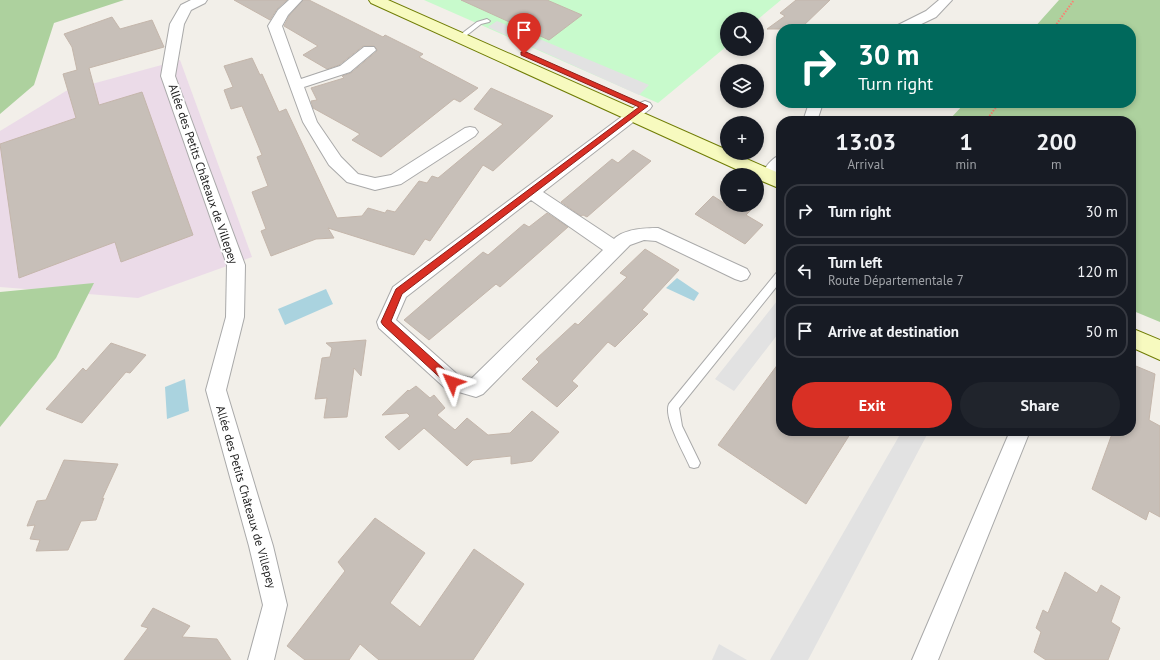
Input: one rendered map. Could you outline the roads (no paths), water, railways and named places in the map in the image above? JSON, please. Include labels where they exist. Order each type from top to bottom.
[{"type":"main road","points":[[376,0],[465,34],[639,111],[776,169]]},
{"type":"main road","points":[[401,0],[465,34]]},
{"type":"main road","points":[[639,111],[720,140]]},
{"type":"main road","points":[[761,160],[776,169]]},
{"type":"main road","points":[[1136,323],[1160,334]]},
{"type":"main road","points":[[1136,339],[1160,350]]},
{"type":"street","name":"Allée des Petits Châteaux de Villepey","points":[[201,0],[186,8],[177,24],[168,76],[236,265],[235,317],[216,390],[261,546],[275,605],[261,660]]},
{"type":"street","points":[[296,0],[283,13],[275,26],[310,122],[335,160],[353,178],[375,184],[395,180],[470,132]]},
{"type":"street","points":[[911,24],[930,14],[946,0]]},
{"type":"street","points":[[296,85],[345,69],[369,50]]},
{"type":"street","points":[[639,111],[399,292],[386,322],[452,382],[476,388],[624,240],[644,234],[658,236],[742,274]]},
{"type":"street","points":[[531,192],[615,249]]},
{"type":"street","points":[[925,660],[1018,436]]},
{"type":"lane","points":[[465,34],[479,23],[487,20]]},
{"type":"lane","points":[[694,463],[677,426],[673,407],[776,280]]},
{"type":"water","points":[[677,278],[699,293],[694,301],[666,288]]},
{"type":"water","points":[[326,289],[333,304],[285,325],[278,309]]},
{"type":"water","points":[[185,379],[189,411],[167,419],[165,387]]}]
